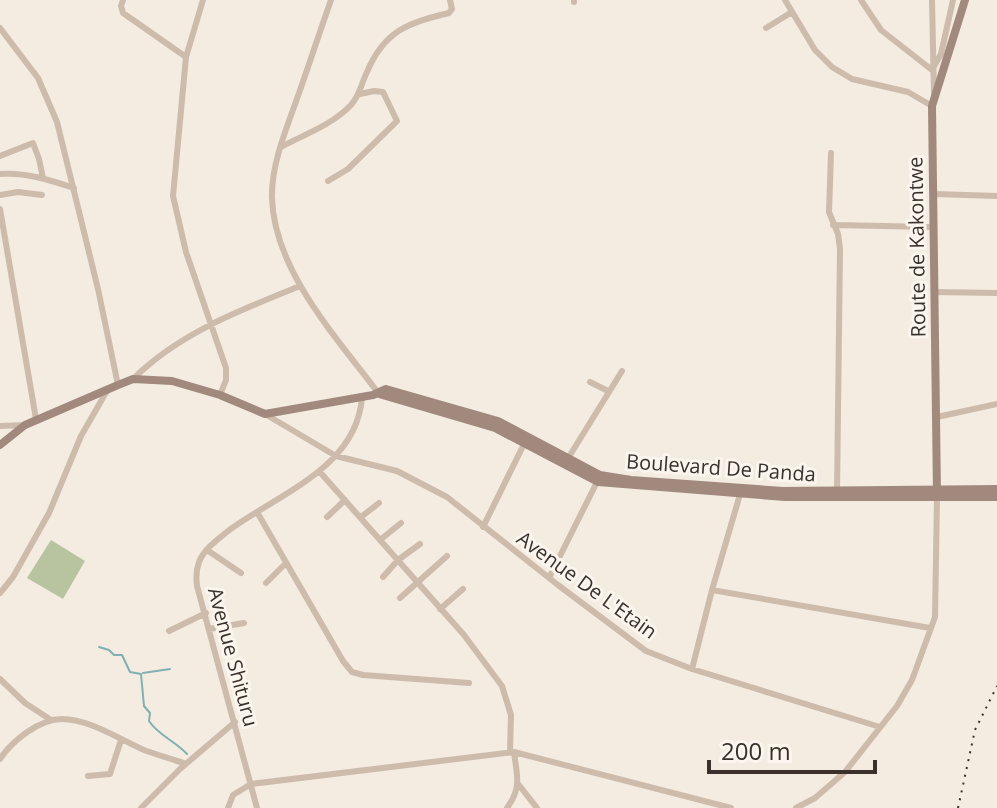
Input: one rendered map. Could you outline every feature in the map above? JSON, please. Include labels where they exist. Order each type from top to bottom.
[{"type":"street","points":[[123,0],[123,13],[186,57]]},
{"type":"street","points":[[203,0],[186,57],[173,196],[186,252],[227,373],[220,395]]},
{"type":"street","points":[[331,0],[281,147],[272,188],[274,218],[300,286],[379,394]]},
{"type":"street","points":[[281,147],[341,115],[360,94],[371,64],[391,36],[416,21],[449,13],[452,9],[450,0]]},
{"type":"street","points":[[785,0],[815,50],[840,73],[865,83],[908,92],[932,106]]},
{"type":"street","points":[[861,0],[881,30],[932,70]]},
{"type":"street","points":[[932,0],[934,94]]},
{"type":"street","points":[[932,70],[941,54],[953,0]]},
{"type":"street","name":"Route de Kakontwe","points":[[937,494],[932,106],[965,0]]},
{"type":"street","points":[[766,28],[792,12]]},
{"type":"street","points":[[0,28],[22,54],[48,97],[62,138],[118,385]]},
{"type":"street","points":[[328,181],[348,169],[397,121],[383,92],[360,94]]},
{"type":"street","points":[[0,156],[33,143],[43,178]]},
{"type":"street","points":[[831,153],[829,212],[838,234],[841,259],[837,493]]},
{"type":"street","points":[[0,174],[43,178],[74,188]]},
{"type":"street","points":[[0,195],[18,192],[42,195]]},
{"type":"street","points":[[934,194],[997,196]]},
{"type":"street","points":[[0,209],[36,419]]},
{"type":"street","points":[[833,225],[933,227]]},
{"type":"street","points":[[0,445],[36,419],[133,379],[159,355],[211,324],[300,286]]},
{"type":"street","points":[[934,292],[997,293]]},
{"type":"street","points":[[563,466],[622,371]]},
{"type":"street","points":[[133,379],[161,379],[220,395],[265,414]]},
{"type":"street","points":[[590,382],[608,391]]},
{"type":"street","points":[[0,593],[13,577],[49,513],[81,436],[108,389]]},
{"type":"street","name":"Boulevard De Panda","points":[[265,414],[379,394],[386,389],[416,401],[498,421],[563,466],[599,478],[741,491],[937,494]]},
{"type":"street","points":[[241,573],[207,550],[224,534],[319,471],[336,456],[354,430],[362,397]]},
{"type":"street","points":[[937,417],[997,404]]},
{"type":"street","name":"Avenue De L'Etain","points":[[265,414],[336,456],[397,471],[447,497],[646,651],[692,669],[880,727]]},
{"type":"street","points":[[0,426],[25,425]]},
{"type":"street","points":[[483,527],[526,439]]},
{"type":"street","name":"Boulevard De Panda","points":[[526,439],[569,458],[599,478]]},
{"type":"street","points":[[319,471],[440,609],[494,674],[505,692],[511,715],[512,752],[519,785],[507,808]]},
{"type":"street","points":[[549,578],[599,478]]},
{"type":"street","points":[[937,494],[997,489]]},
{"type":"street","points":[[692,669],[741,491]]},
{"type":"street","points":[[937,494],[997,497]]},
{"type":"street","points":[[796,808],[815,798],[845,772],[908,689],[936,608],[937,494]]},
{"type":"street","points":[[327,517],[345,500]]},
{"type":"street","points":[[361,517],[379,503]]},
{"type":"street","points":[[257,512],[352,672],[469,683]]},
{"type":"street","points":[[380,540],[401,523]]},
{"type":"street","points":[[383,577],[398,560],[420,544]]},
{"type":"street","name":"Avenue Shituru","points":[[207,550],[199,561],[196,579],[257,808]]},
{"type":"street","points":[[400,598],[447,556]]},
{"type":"street","points":[[266,583],[286,563]]},
{"type":"street","points":[[440,609],[463,589]]},
{"type":"street","points":[[712,590],[930,628]]},
{"type":"street","points":[[169,631],[206,613]]},
{"type":"street","points":[[209,629],[244,623]]},
{"type":"street","points":[[0,679],[29,707],[51,720],[70,720],[186,764]]},
{"type":"street","points":[[0,759],[16,741],[51,720]]},
{"type":"street","points":[[141,808],[235,722]]},
{"type":"street","points":[[88,776],[110,774],[121,740]]},
{"type":"street","points":[[228,808],[233,795],[251,784],[512,752],[731,808]]},
{"type":"street","points":[[519,785],[537,808]]},
{"type":"green space","points":[[51,540],[85,561],[63,599],[27,578]]},
{"type":"waterway","points":[[99,647],[114,655],[122,655],[130,672],[141,674],[144,706],[150,713],[149,721],[187,754]]},
{"type":"waterway","points":[[143,673],[170,669]]},
{"type":"railway","points":[[958,808],[975,730],[997,686]]}]
